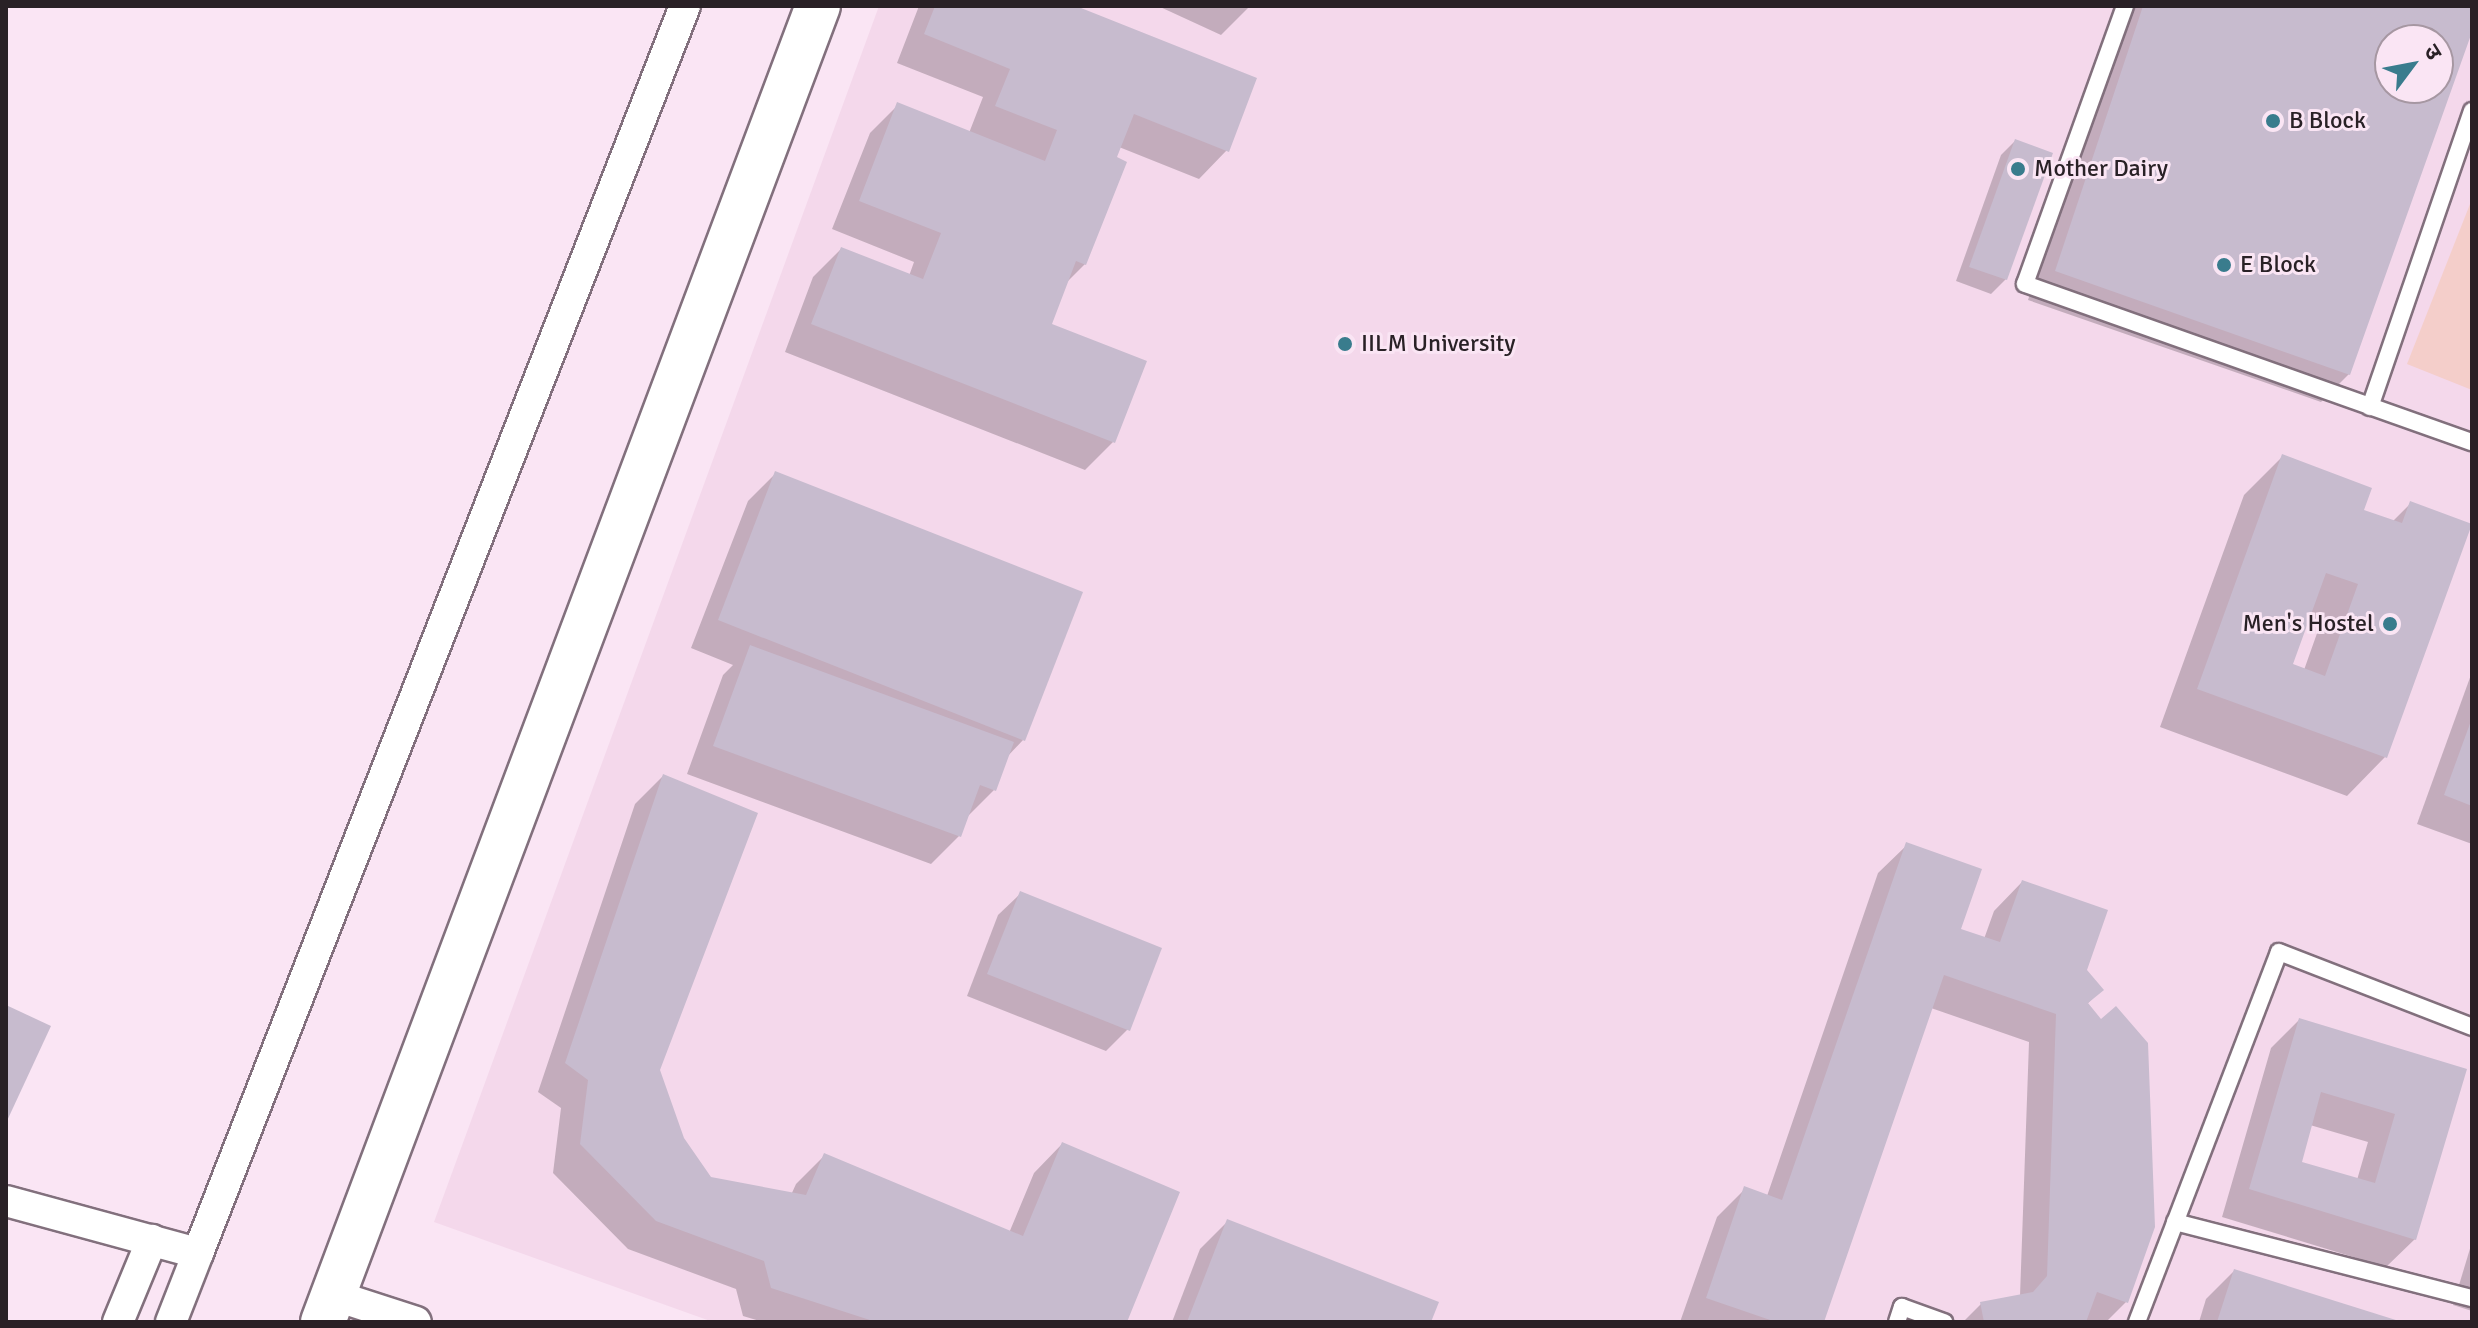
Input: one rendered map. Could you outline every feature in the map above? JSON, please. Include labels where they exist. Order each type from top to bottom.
[{"type":"street","points":[[171,1322],[685,6]]},
{"type":"street","points":[[416,1322],[328,1308],[818,6]]},
{"type":"street","points":[[6,1201],[198,1253]]},
{"type":"street","points":[[118,1322],[152,1240]]},
{"type":"lane","points":[[2125,6],[2025,284],[2472,442]]},
{"type":"lane","points":[[2370,407],[2472,111]]},
{"type":"lane","points":[[2137,1322],[2279,952],[2472,1027]]},
{"type":"lane","points":[[2175,1222],[2472,1298]]},
{"type":"lane","points":[[1897,1322],[1902,1307],[1944,1322]]},
{"type":"shaded area","name":"IILM University","points":[[879,6],[2472,6],[2472,1322],[713,1322],[434,1222]]},
{"type":"shaded area","points":[[2472,199],[2472,390],[2407,364]]},
{"type":"building","points":[[935,6],[1076,6],[1257,78],[1229,152],[1134,114],[1117,157],[1127,162],[1086,265],[1076,261],[1052,324],[1147,361],[1115,443],[811,324],[841,247],[923,279],[941,233],[859,201],[897,102],[1045,161],[1057,130],[995,106],[1010,69],[924,34]]},
{"type":"building","name":"B Block","points":[[2143,6],[2472,6],[2472,32],[2454,83],[2454,24],[2374,24],[2374,104],[2446,104],[2350,375],[2055,271]]},
{"type":"building","points":[[2015,139],[2053,153],[2007,280],[1969,267]]},
{"type":"building","name":"Men's Hostel","points":[[2282,454],[2372,488],[2364,510],[2402,523],[2410,501],[2472,524],[2387,758],[2197,689]],"holes":[[[2326,573],[2358,584],[2325,676],[2293,664]]]},
{"type":"building","points":[[775,471],[1083,592],[1025,741],[718,620]]},
{"type":"building","points":[[750,645],[1014,742],[996,791],[980,785],[961,837],[713,746]]},
{"type":"building","points":[[2472,718],[2472,806],[2444,795]]},
{"type":"building","points":[[663,774],[758,813],[660,1070],[684,1138],[711,1177],[806,1195],[824,1153],[1023,1236],[1062,1142],[1180,1192],[1127,1322],[876,1322],[771,1288],[764,1261],[656,1221],[580,1144],[588,1080],[565,1063]]},
{"type":"building","points":[[1906,842],[1982,869],[1961,929],[2000,942],[2022,880],[2108,910],[2087,970],[2104,990],[2088,1003],[2101,1019],[2116,1006],[2148,1043],[2155,1227],[2128,1303],[2097,1292],[2086,1322],[1984,1322],[1980,1302],[2033,1292],[2047,1276],[2056,1014],[1944,975],[1824,1322],[1776,1322],[1706,1298],[1744,1186],[1782,1200]]},
{"type":"building","points":[[1020,891],[1162,948],[1130,1031],[987,974]]},
{"type":"building","points":[[6,1005],[51,1026],[6,1123]]},
{"type":"building","points":[[2299,1018],[2467,1069],[2416,1240],[2249,1189]],"holes":[[[2321,1092],[2395,1114],[2375,1183],[2302,1162]]]},
{"type":"building","points":[[1227,1219],[1439,1302],[1431,1322],[1187,1322]]},
{"type":"building","points":[[2234,1269],[2399,1321],[2399,1322],[2217,1322]]},
{"type":"place","name":"B Block","points":[[2273,121]]},
{"type":"place","name":"Mother Dairy","points":[[2018,169]]},
{"type":"place","name":"E Block","points":[[2224,265]]},
{"type":"place","name":"IILM University","points":[[1345,344]]},
{"type":"place","name":"Men's Hostel","points":[[2390,624]]}]
